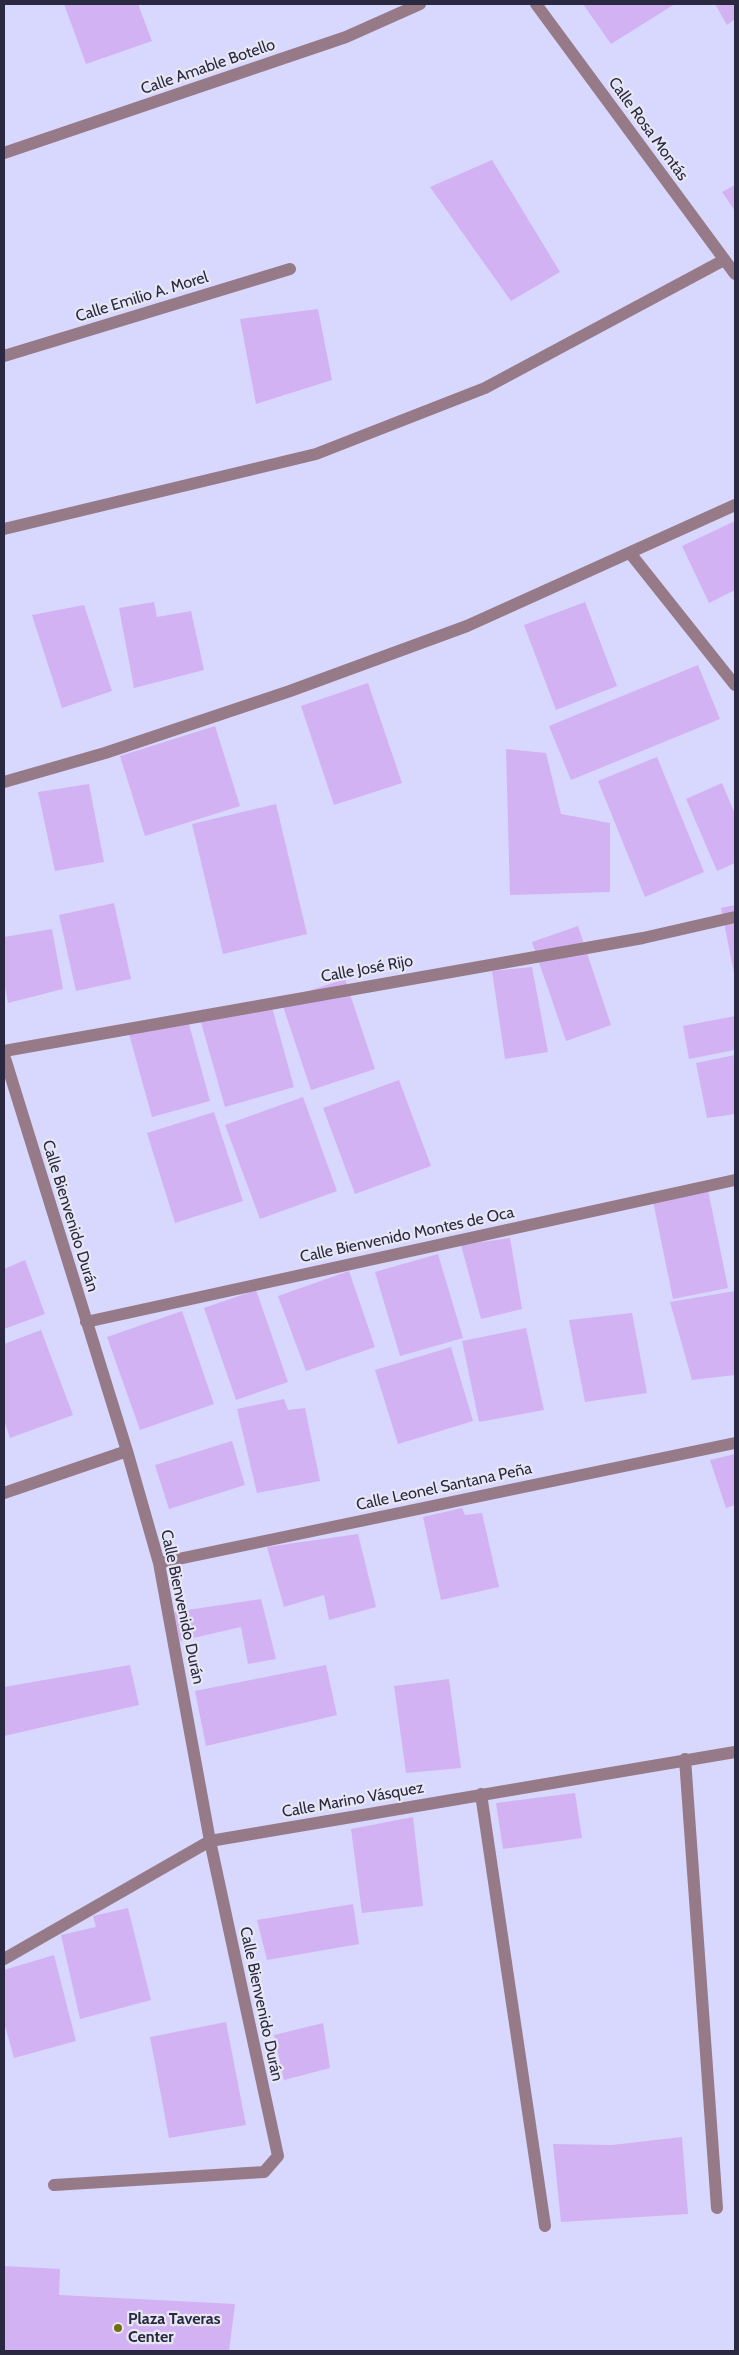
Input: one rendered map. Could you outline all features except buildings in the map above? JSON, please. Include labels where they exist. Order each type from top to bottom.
[{"type":"street","name":"Calle Amable Botello","points":[[4,153],[346,37],[420,4]]},
{"type":"street","name":"Calle Rosa Montás","points":[[536,4],[735,274]]},
{"type":"street","points":[[4,529],[316,454],[485,388],[724,260]]},
{"type":"street","name":"Calle Emilio A. Morel","points":[[4,356],[290,269]]},
{"type":"street","points":[[4,782],[105,753],[300,687],[467,626],[735,504]]},
{"type":"street","points":[[630,553],[735,685]]},
{"type":"street","name":"Calle José Rijo","points":[[4,1051],[643,938],[735,917]]},
{"type":"street","name":"Calle Bienvenido Durán","points":[[4,1056],[127,1450],[159,1563],[210,1841],[278,2156],[264,2172],[54,2185]]},
{"type":"street","name":"Calle Bienvenido Montes de Oca","points":[[86,1322],[735,1180]]},
{"type":"street","name":"Calle Leonel Santana Peña","points":[[159,1563],[735,1443]]},
{"type":"street","points":[[4,1493],[127,1450]]},
{"type":"street","name":"Calle Marino Vásquez","points":[[4,1959],[210,1841],[735,1752]]},
{"type":"street","points":[[685,1760],[717,2208]]},
{"type":"street","points":[[481,1794],[545,2226]]},
{"type":"place","name":"Plaza Taveras Center","points":[[118,2328]]}]
